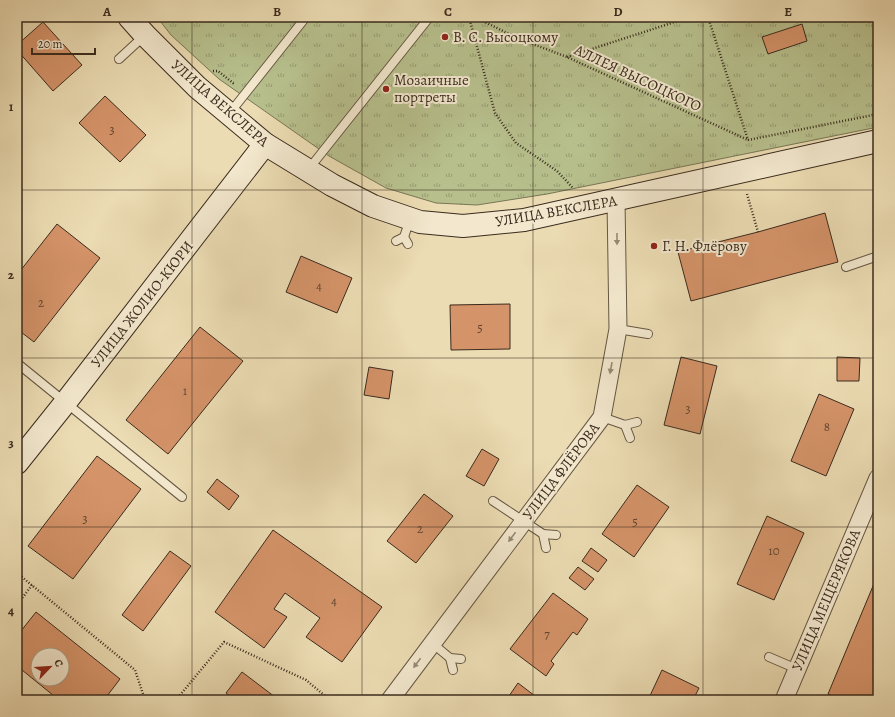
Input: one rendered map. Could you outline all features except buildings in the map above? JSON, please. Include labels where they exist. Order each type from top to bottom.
[{"type":"street","name":"УЛИЦА ВЕКСЛЕРА","points":[[129,17],[145,35],[197,86],[265,144],[308,171],[373,206],[407,228],[420,222],[463,226],[524,220],[878,141]]},
{"type":"street","name":"УЛИЦА ЖОЛИО-КЮРИ","points":[[17,463],[265,144]]},
{"type":"street","name":"УЛИЦА ФЛЁРОВА","points":[[390,700],[602,417],[618,329],[616,200]]},
{"type":"street","name":"УЛИЦА МЕЩЕРЯКОВА","points":[[787,699],[797,669],[878,478]]},
{"type":"lane","points":[[229,114],[306,17]]},
{"type":"lane","points":[[308,171],[428,19],[425,17]]},
{"type":"lane","points":[[119,59],[145,35]]},
{"type":"lane","points":[[396,241],[407,228]]},
{"type":"lane","points":[[407,228],[408,244]]},
{"type":"lane","points":[[846,266],[878,256]]},
{"type":"lane","points":[[618,329],[648,334]]},
{"type":"lane","points":[[17,363],[182,497]]},
{"type":"lane","points":[[602,417],[625,425],[637,422]]},
{"type":"lane","points":[[625,425],[630,438]]},
{"type":"lane","points":[[493,501],[543,534],[556,535]]},
{"type":"lane","points":[[543,534],[546,548]]},
{"type":"lane","points":[[432,644],[450,658],[461,659]]},
{"type":"lane","points":[[769,657],[797,669]]},
{"type":"lane","points":[[450,658],[453,670]]},
{"type":"path","points":[[469,17],[495,113],[516,143],[557,171],[589,206]]},
{"type":"path","name":"АЛЛЕЯ ВЫСОЦКОГО","points":[[474,17],[517,38],[567,56],[748,140]]},
{"type":"path","points":[[567,56],[690,17]]},
{"type":"path","points":[[708,17],[748,140],[878,114]]},
{"type":"path","points":[[747,194],[758,232]]},
{"type":"path","points":[[17,573],[135,670],[145,700]]},
{"type":"path","points":[[17,605],[32,586]]},
{"type":"path","points":[[176,700],[224,642],[306,680],[330,700]]},
{"type":"green space","points":[[157,17],[878,17],[878,127],[547,194],[477,205],[436,203],[386,188],[329,156],[219,79],[171,35]]},
{"type":"place","name":"В. С. Высоцкому","points":[[445,37]]},
{"type":"place","name":"Мозаичные портреты","points":[[386,89]]},
{"type":"place","name":"Г. Н. Флёрову","points":[[654,246]]}]
